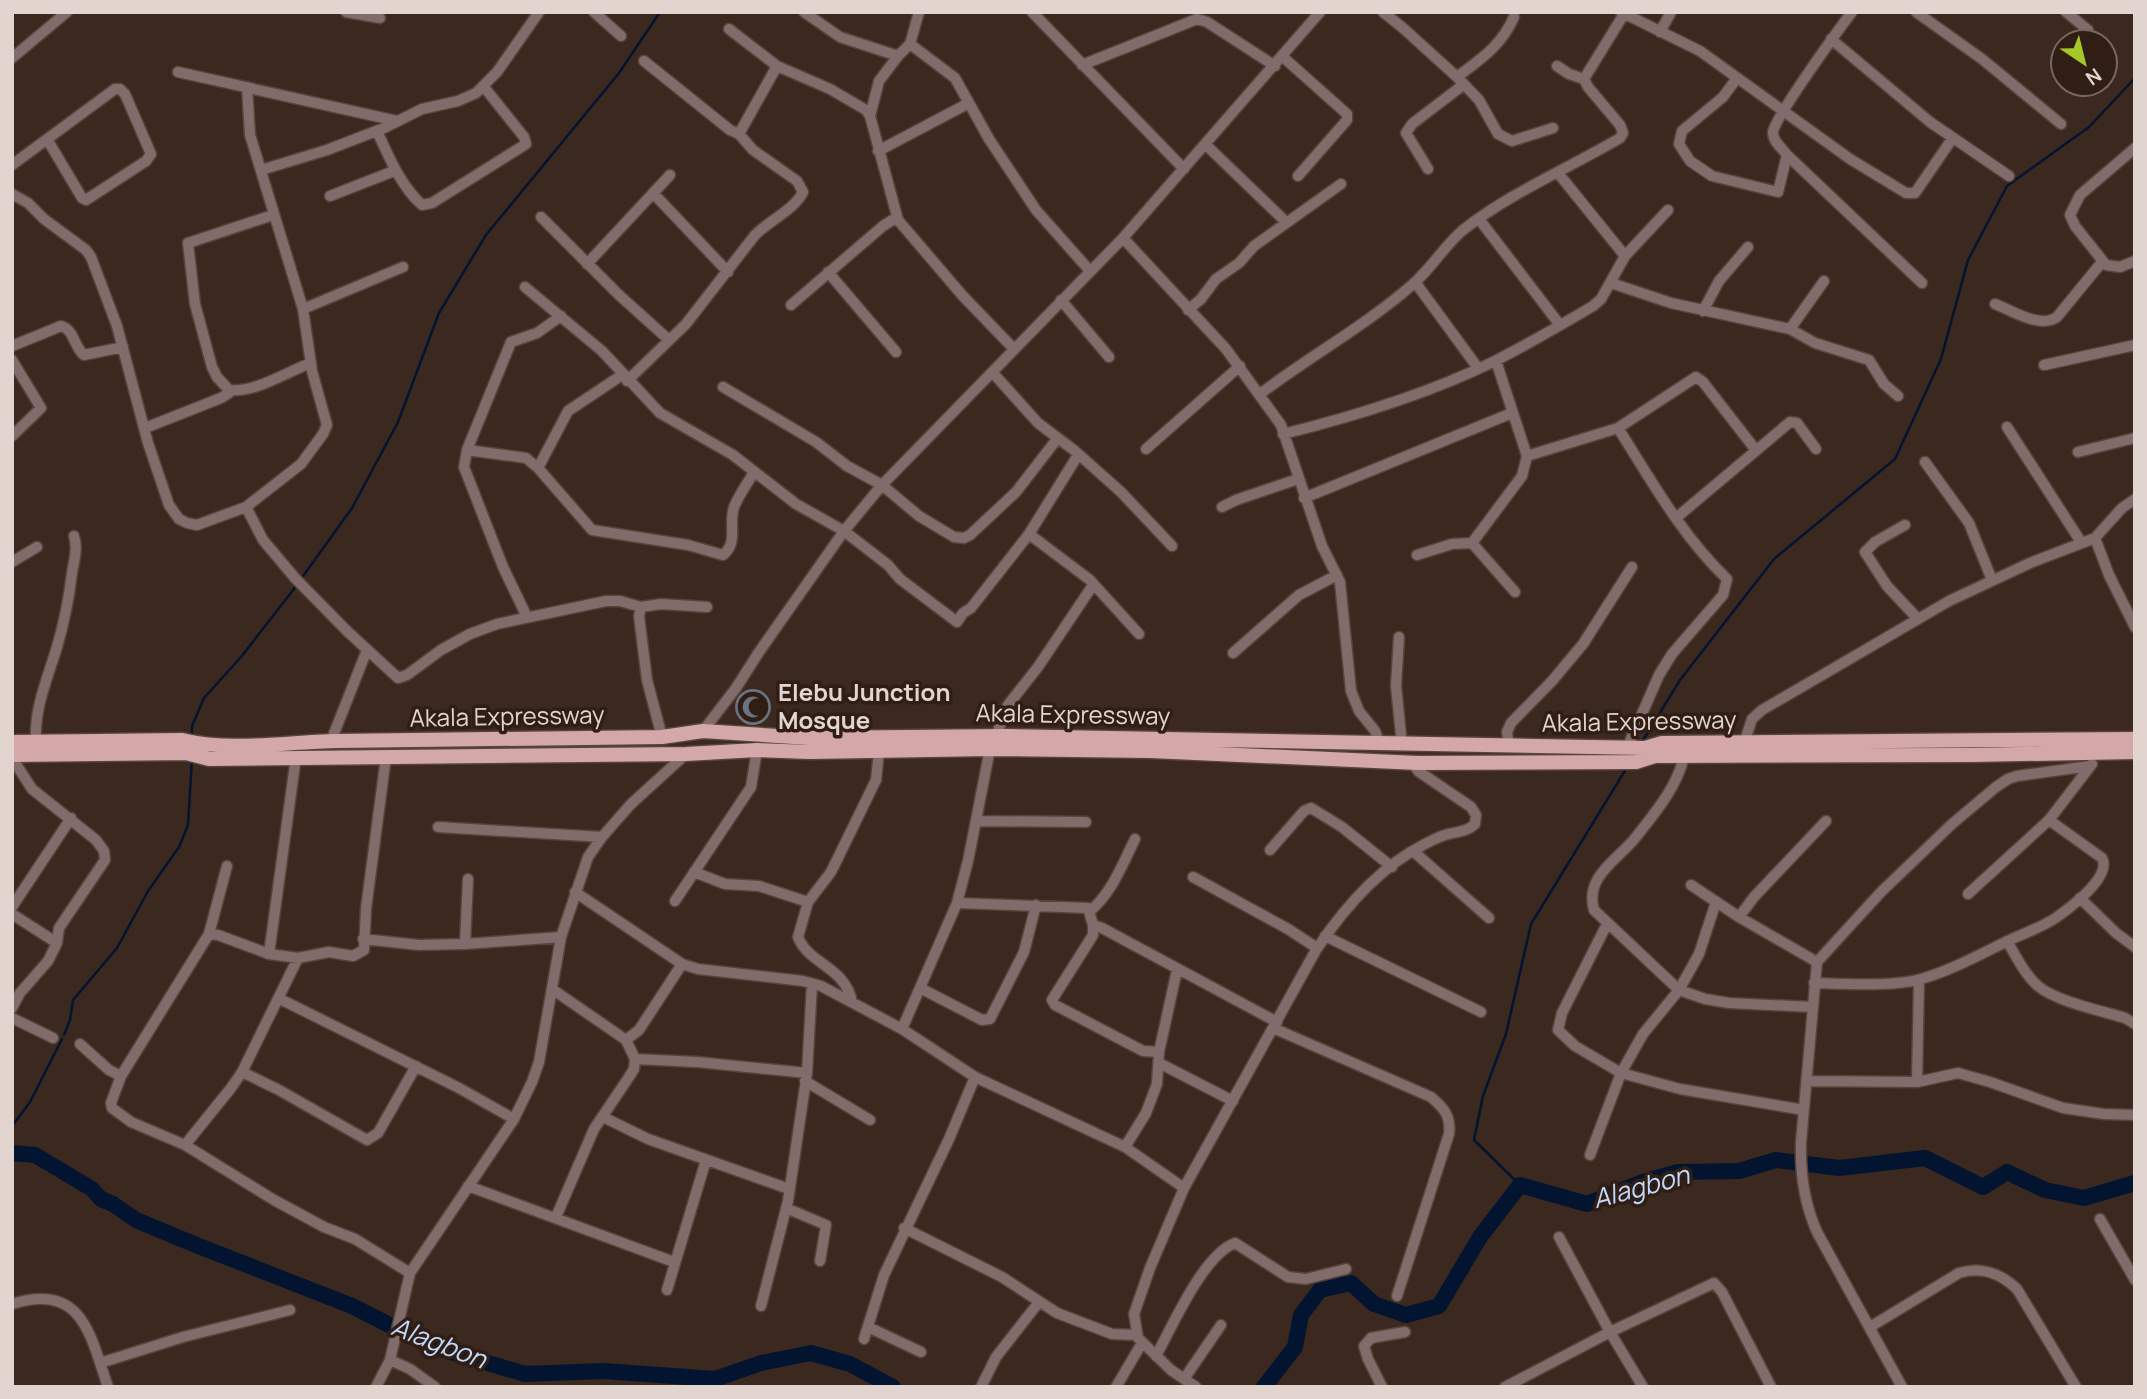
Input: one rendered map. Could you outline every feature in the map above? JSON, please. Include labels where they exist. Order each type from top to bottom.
[{"type":"main road","name":"Akala Expressway","points":[[12,757],[204,745],[662,737],[703,731],[879,752],[993,743],[1418,763],[1636,762],[1655,756],[1808,749],[1991,748],[2134,741]]},
{"type":"main road","name":"Akala Expressway","points":[[1991,748],[2099,753],[2134,741]]},
{"type":"main road","name":"Akala Expressway","points":[[12,743],[184,746],[209,759],[685,754],[810,745],[993,743],[1327,742],[1627,748],[1645,748],[1662,743],[1744,743],[1808,749]]},
{"type":"main road","points":[[1325,758],[1327,742]]},
{"type":"street","points":[[12,58],[67,12]]},
{"type":"street","points":[[346,12],[380,18]]},
{"type":"street","points":[[261,170],[327,150],[377,131],[422,109],[458,101],[476,93],[484,87],[540,12]]},
{"type":"street","points":[[594,12],[621,36]]},
{"type":"street","points":[[804,12],[840,37],[898,56]]},
{"type":"street","points":[[870,116],[879,81],[910,44],[919,12]]},
{"type":"street","points":[[1032,12],[1184,169]]},
{"type":"street","points":[[703,731],[736,688],[844,531],[882,485],[1123,238],[1320,12]]},
{"type":"street","points":[[1383,12],[1403,27],[1479,100],[1498,134],[1512,141],[1553,128]]},
{"type":"street","points":[[1660,32],[1671,12]]},
{"type":"street","points":[[1852,12],[1784,111],[1773,131],[1774,136],[1787,155],[1923,283]]},
{"type":"street","points":[[1916,12],[1982,59],[2061,124]]},
{"type":"street","points":[[2066,12],[2086,28]]},
{"type":"street","points":[[1584,79],[1623,13],[1700,51],[1850,159],[1911,194],[1952,139]]},
{"type":"street","points":[[1428,169],[1406,133],[1412,124],[1506,36],[1514,17]]},
{"type":"street","points":[[1082,65],[1197,19],[1207,22],[1275,66]]},
{"type":"street","points":[[729,29],[777,66],[830,89],[866,110],[870,116],[897,217],[905,230],[1013,348]]},
{"type":"street","points":[[1831,39],[1952,139],[2008,176]]},
{"type":"street","points":[[910,44],[955,78],[989,139],[1036,210],[1090,271]]},
{"type":"street","points":[[1283,57],[1347,114],[1347,120],[1298,176]]},
{"type":"street","points":[[538,468],[568,411],[625,378],[687,324],[755,235],[792,206],[803,191],[797,181],[753,150],[739,134],[730,130],[644,61]]},
{"type":"street","points":[[739,134],[777,66]]},
{"type":"street","points":[[1260,394],[1366,320],[1415,282],[1445,248],[1479,219],[1620,138],[1623,132],[1620,125],[1584,79],[1556,66]]},
{"type":"street","points":[[178,72],[397,121]]},
{"type":"street","points":[[1737,78],[1723,97],[1682,131],[1679,144],[1682,150],[1694,166],[1712,176],[1777,192],[1787,155]]},
{"type":"street","points":[[12,194],[28,203],[44,219],[86,250],[123,347],[169,505],[179,519],[197,524],[246,507],[301,464],[327,425],[311,363],[303,309],[250,135],[247,87]]},
{"type":"street","points":[[377,131],[394,171],[422,205],[432,203],[526,144],[524,137],[484,87]]},
{"type":"street","points":[[12,165],[111,91],[120,89],[125,94],[151,154],[146,161],[86,200],[82,198],[47,139]]},
{"type":"street","points":[[878,151],[969,103]]},
{"type":"street","points":[[1206,145],[1286,222]]},
{"type":"street","points":[[2135,148],[2080,195],[2070,215],[2075,226],[2102,261],[2113,267],[2135,261]]},
{"type":"street","points":[[330,196],[394,171]]},
{"type":"street","points":[[1558,173],[1625,256]]},
{"type":"street","points":[[587,264],[670,174]]},
{"type":"street","points":[[1188,310],[1201,299],[1216,279],[1239,263],[1254,246],[1341,184]]},
{"type":"street","points":[[653,193],[728,272]]},
{"type":"street","points":[[1283,434],[1349,418],[1444,384],[1496,361],[1593,306],[1601,299],[1625,256],[1668,210]]},
{"type":"street","points":[[273,215],[191,242],[187,247],[195,304],[212,367],[229,390],[255,386],[311,363]]},
{"type":"street","points":[[541,217],[669,340]]},
{"type":"street","points":[[791,305],[897,217]]},
{"type":"street","points":[[1479,219],[1560,325]]},
{"type":"street","points":[[1123,238],[1240,366],[1281,425],[1322,546],[1340,582],[1351,691],[1359,711],[1375,731],[1380,745]]},
{"type":"street","points":[[1703,311],[1718,281],[1748,247]]},
{"type":"street","points":[[1995,304],[2041,322],[2050,322],[2102,261]]},
{"type":"street","points":[[303,309],[403,267]]},
{"type":"street","points":[[828,272],[896,352]]},
{"type":"street","points":[[1790,329],[1824,281]]},
{"type":"street","points":[[1415,282],[1478,368]]},
{"type":"street","points":[[1611,283],[1671,303],[1790,329],[1815,343],[1869,360],[1884,384],[1898,396]]},
{"type":"street","points":[[525,287],[602,351],[660,413],[716,444],[796,504],[844,531],[888,565],[900,579],[957,622],[1029,534],[1078,455]]},
{"type":"street","points":[[1061,300],[1109,357]]},
{"type":"street","points":[[527,617],[464,472],[467,450],[511,342],[537,333],[561,316]]},
{"type":"street","points":[[12,346],[61,326],[69,330],[84,355],[123,347]]},
{"type":"street","points":[[2044,365],[2135,345]]},
{"type":"street","points":[[12,360],[41,408],[12,436]]},
{"type":"street","points":[[1472,543],[1522,476],[1527,456],[1496,361]]},
{"type":"street","points":[[1146,449],[1240,366]]},
{"type":"street","points":[[993,373],[1038,423],[1121,492],[1172,546]]},
{"type":"street","points":[[1527,456],[1618,428],[1696,377],[1703,382],[1755,449]]},
{"type":"street","points":[[723,387],[816,442],[847,466],[882,485],[932,525],[954,537],[964,538],[1016,492],[1058,439]]},
{"type":"street","points":[[145,428],[221,398],[229,393],[229,390]]},
{"type":"street","points":[[1304,498],[1512,413]]},
{"type":"street","points":[[1676,518],[1755,449],[1794,421],[1816,449]]},
{"type":"street","points":[[2007,427],[2081,542]]},
{"type":"street","points":[[1618,428],[1676,518],[1710,563],[1727,579],[1723,595],[1666,664],[1627,748]]},
{"type":"street","points":[[2078,452],[2135,438]]},
{"type":"street","points":[[467,450],[526,458],[538,468],[589,529],[688,545],[723,555],[731,546],[733,511],[754,472]]},
{"type":"street","points":[[1925,462],[1969,523],[1992,580]]},
{"type":"street","points":[[1222,507],[1298,479]]},
{"type":"street","points":[[1744,743],[1752,719],[1762,710],[1918,619],[1992,580],[2095,538],[2114,516],[2135,500]]},
{"type":"street","points":[[246,507],[263,540],[295,578],[367,650],[395,676],[401,678],[440,650],[496,624],[606,601],[620,601],[641,607],[661,604],[707,607]]},
{"type":"street","points":[[1906,525],[1875,542],[1865,552],[1887,586],[1918,619]]},
{"type":"street","points":[[1029,534],[1090,580],[1139,634]]},
{"type":"street","points":[[36,742],[36,716],[40,698],[69,596],[76,546],[74,536]]},
{"type":"street","points":[[2095,538],[2109,575],[2135,627]]},
{"type":"street","points":[[1417,555],[1452,544],[1472,543]]},
{"type":"street","points":[[1472,543],[1515,592]]},
{"type":"street","points":[[12,562],[37,547]]},
{"type":"street","points":[[1509,747],[1507,732],[1511,723],[1583,644],[1632,567]]},
{"type":"street","points":[[1233,653],[1299,595],[1337,575]]},
{"type":"street","points":[[902,1029],[957,903],[993,743],[1008,705],[1038,667],[1093,585]]},
{"type":"street","points":[[641,607],[639,616],[647,680],[662,737]]},
{"type":"street","points":[[1399,637],[1396,686],[1402,745]]},
{"type":"street","points":[[331,741],[367,650]]},
{"type":"street","points":[[675,901],[751,787],[757,750]]},
{"type":"street","points":[[852,1002],[847,985],[800,943],[798,937],[808,902],[831,872],[876,780],[879,752]]},
{"type":"street","points":[[1968,894],[2049,820],[2099,753]]},
{"type":"street","points":[[376,1387],[390,1360],[410,1273],[513,1119],[533,1082],[561,937],[588,858],[601,837],[685,754]]},
{"type":"street","points":[[1684,756],[1678,776],[1661,803],[1635,838],[1606,866],[1596,883],[1592,903],[1594,909],[1679,990],[1704,999],[1729,1003],[1812,1007]]},
{"type":"street","points":[[12,757],[32,789],[96,840],[104,851],[106,860],[59,928],[57,943],[48,961],[20,993],[12,1008]]},
{"type":"street","points":[[269,954],[296,757]]},
{"type":"street","points":[[209,934],[269,954],[298,958],[329,952],[353,956],[363,950],[386,757]]},
{"type":"street","points":[[1196,1387],[1156,1356],[1140,1339],[1135,1314],[1150,1268],[1184,1188],[1325,936],[1359,895],[1392,866],[1413,850],[1447,834],[1470,829],[1476,819],[1465,801],[1418,771],[1418,763]]},
{"type":"street","points":[[1902,1387],[1816,1232],[1807,1209],[1800,1165],[1817,962],[1881,892],[1952,824],[1996,787],[2017,776],[2090,766]]},
{"type":"street","points":[[1270,850],[1304,811],[1311,808],[1342,827],[1392,866]]},
{"type":"street","points":[[12,907],[71,818]]},
{"type":"street","points":[[1814,983],[1865,984],[1919,980],[2055,919],[2091,889],[2104,871],[2104,862],[2049,820]]},
{"type":"street","points":[[976,821],[1086,822]]},
{"type":"street","points":[[1739,917],[1754,897],[1826,821]]},
{"type":"street","points":[[438,827],[601,837]]},
{"type":"street","points":[[1089,912],[1101,903],[1112,886],[1135,839]]},
{"type":"street","points":[[1413,850],[1489,918]]},
{"type":"street","points":[[228,866],[209,934],[121,1076],[111,1103],[116,1112],[131,1122],[186,1145],[274,1200],[324,1227],[355,1239],[410,1273]]},
{"type":"street","points":[[694,873],[725,884],[759,887],[808,902]]},
{"type":"street","points":[[1193,877],[1317,948]]},
{"type":"street","points":[[465,944],[468,878]]},
{"type":"street","points":[[1691,885],[1739,917],[1817,962]]},
{"type":"street","points":[[575,892],[682,964],[698,969],[812,984],[852,1002],[902,1029],[975,1077],[1125,1147],[1184,1188]]},
{"type":"street","points":[[2080,898],[2116,933],[2135,947]]},
{"type":"street","points":[[1590,1155],[1621,1073],[1643,1034],[1679,990],[1699,954],[1716,902]]},
{"type":"street","points":[[957,903],[1086,907],[1094,925],[1093,934],[1052,1000],[1055,1005],[1159,1057],[1233,1101]]},
{"type":"street","points":[[920,988],[982,1020],[990,1019],[1024,952],[1036,905]]},
{"type":"street","points":[[12,914],[57,943]]},
{"type":"street","points":[[1607,923],[1562,1013],[1558,1030],[1575,1046],[1621,1073],[1680,1089],[1804,1110]]},
{"type":"street","points":[[1094,925],[1275,1025],[1431,1097],[1445,1111],[1450,1122],[1449,1134],[1397,1296]]},
{"type":"street","points":[[1325,936],[1481,1012]]},
{"type":"street","points":[[363,939],[419,945],[561,937]]},
{"type":"street","points":[[2007,941],[2040,988],[2051,995],[2125,1018],[2135,1024]]},
{"type":"street","points":[[186,1145],[242,1072],[298,958]]},
{"type":"street","points":[[626,1040],[639,1030],[682,964]]},
{"type":"street","points":[[1125,1147],[1146,1113],[1157,1084],[1159,1057],[1177,970]]},
{"type":"street","points":[[1917,1082],[1919,980]]},
{"type":"street","points":[[761,1306],[786,1208],[806,1077],[812,984]]},
{"type":"street","points":[[552,989],[626,1040],[635,1059],[634,1069],[589,1141],[556,1216]]},
{"type":"street","points":[[279,999],[416,1066],[513,1119]]},
{"type":"street","points":[[12,1018],[52,1038]]},
{"type":"street","points":[[80,1044],[109,1070],[121,1076]]},
{"type":"street","points":[[635,1059],[697,1062],[806,1077],[870,1120]]},
{"type":"street","points":[[242,1072],[367,1140],[378,1133],[416,1066]]},
{"type":"street","points":[[1807,1081],[1917,1082],[1958,1073],[2063,1108],[2135,1115]]},
{"type":"street","points":[[864,1339],[884,1275],[904,1228],[949,1139],[975,1077]]},
{"type":"street","points":[[603,1116],[648,1139],[789,1189]]},
{"type":"street","points":[[667,1290],[706,1160]]},
{"type":"street","points":[[468,1186],[556,1216],[674,1262]]},
{"type":"street","points":[[786,1208],[826,1225],[820,1261]]},
{"type":"street","points":[[2100,1219],[2135,1280]]},
{"type":"street","points":[[904,1228],[1002,1277],[1057,1313],[1112,1334],[1140,1339]]},
{"type":"street","points":[[1559,1237],[1643,1387]]},
{"type":"street","points":[[1156,1356],[1172,1321],[1190,1293],[1222,1249],[1229,1245],[1235,1243],[1288,1277],[1298,1280],[1346,1269]]},
{"type":"street","points":[[1870,1327],[1959,1273],[1982,1269],[2006,1279],[2017,1289],[2077,1387]]},
{"type":"street","points":[[1513,1385],[1610,1332],[1714,1283],[1722,1292],[1772,1387]]},
{"type":"street","points":[[12,1304],[43,1298],[61,1301],[75,1312],[85,1324],[108,1387]]},
{"type":"street","points":[[981,1387],[996,1357],[1039,1302]]},
{"type":"street","points":[[100,1363],[183,1336],[290,1310]]},
{"type":"street","points":[[1184,1379],[1221,1325]]},
{"type":"street","points":[[868,1326],[921,1352]]},
{"type":"street","points":[[1382,1387],[1364,1346],[1371,1338],[1405,1332]]},
{"type":"street","points":[[1116,1387],[1140,1339]]},
{"type":"street","points":[[390,1360],[410,1369],[435,1387]]},
{"type":"waterway","points":[[301,579],[352,508],[398,422],[439,313],[486,235],[619,73],[660,12]]},
{"type":"waterway","points":[[1642,742],[1680,680],[1774,559],[1895,459],[1941,359],[1968,260],[2007,186],[2089,127],[2135,78]]},
{"type":"waterway","points":[[192,738],[192,726],[204,698],[241,657],[297,585]]},
{"type":"waterway","points":[[64,1035],[73,1000],[117,948],[148,891],[179,847],[188,825],[192,759]]},
{"type":"waterway","points":[[1520,1185],[1474,1140],[1483,1096],[1506,1034],[1531,924],[1626,769]]},
{"type":"waterway","points":[[12,1126],[30,1102],[62,1039]]},
{"type":"waterway","name":"Alagbon","points":[[12,1153],[35,1155],[92,1189],[101,1199],[136,1220],[352,1306],[431,1346],[525,1374],[603,1371],[715,1379],[761,1363],[811,1353],[850,1364],[893,1387]]},
{"type":"waterway","name":"Alagbon","points":[[1264,1387],[1295,1347],[1301,1315],[1320,1290],[1351,1283],[1374,1304],[1406,1315],[1439,1306],[1480,1237],[1520,1185],[1587,1204],[1643,1182],[1678,1172],[1739,1171],[1776,1160],[1839,1168],[1925,1158],[1983,1187],[2007,1172],[2045,1190],[2084,1198],[2135,1183]]},
{"type":"place","name":"Elebu Junction Mosque","points":[[753,707]]}]
